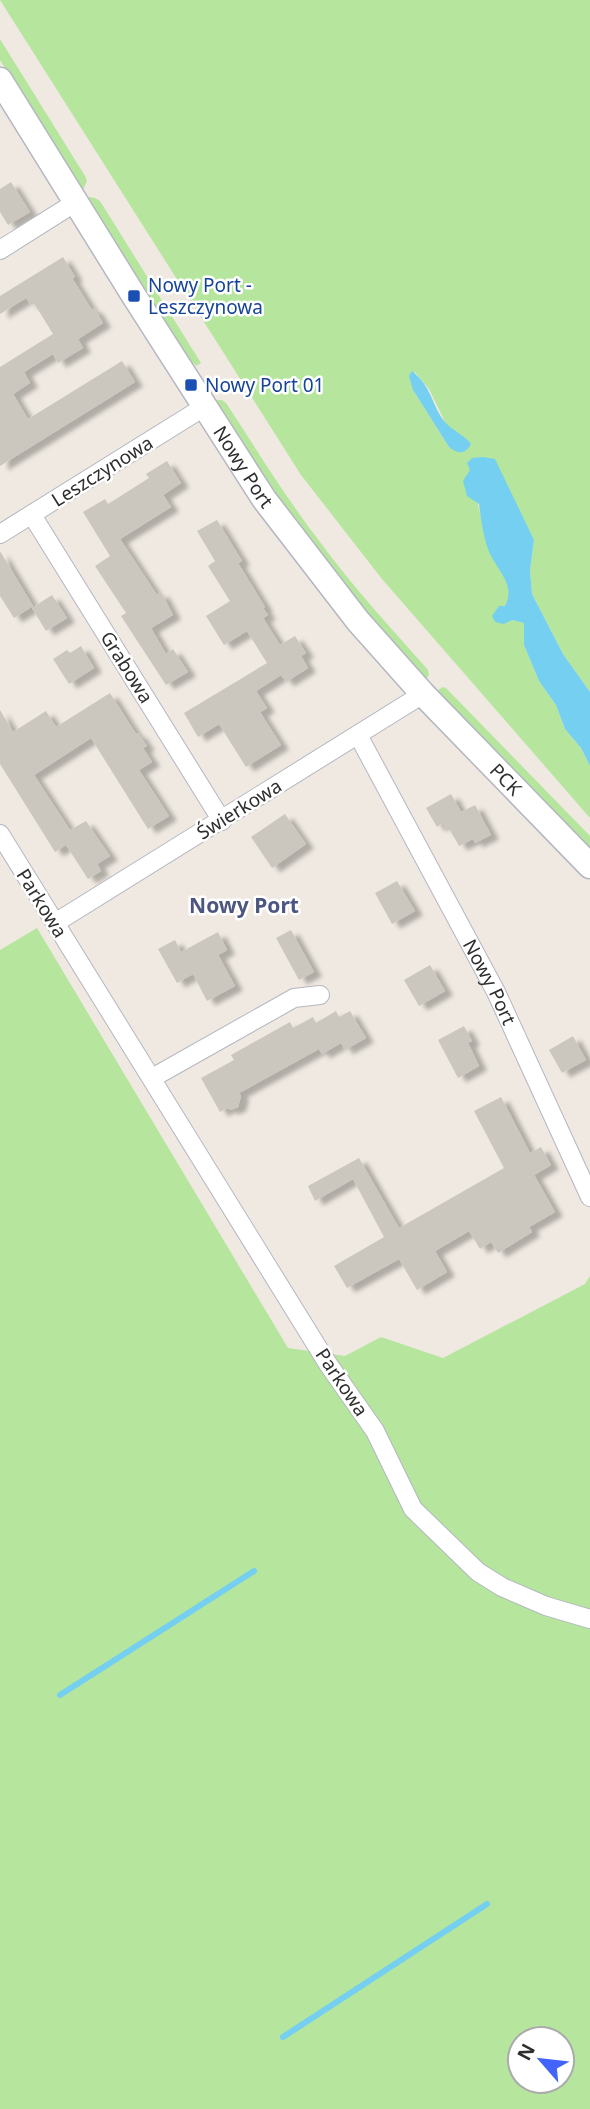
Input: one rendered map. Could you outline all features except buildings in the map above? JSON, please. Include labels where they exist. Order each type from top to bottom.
[{"type":"street","name":"Nowy Port","points":[[0,80],[264,499],[358,621],[423,694]]},
{"type":"street","points":[[0,250],[76,202]]},
{"type":"street","name":"Leszczynowa","points":[[0,534],[204,407]]},
{"type":"street","name":"Grabowa","points":[[32,515],[222,821]]},
{"type":"street","name":"Świerkowa","points":[[55,923],[423,694]]},
{"type":"street","name":"PCK","points":[[423,694],[590,866]]},
{"type":"street","name":"Nowy Port","points":[[358,735],[496,992],[590,1197]]},
{"type":"street","name":"Parkowa","points":[[0,834],[328,1364],[375,1432],[413,1509],[478,1572],[502,1587],[546,1606],[590,1619]]},
{"type":"street","points":[[152,1078],[294,998],[320,995]]},
{"type":"green space","points":[[0,0],[590,0],[590,692],[563,654],[532,594],[530,570],[534,540],[526,525],[470,470],[489,551],[506,579],[510,597],[505,606],[512,620],[524,623],[524,645],[539,681],[556,705],[565,729],[581,748],[590,766],[590,818],[382,579],[301,475]],"holes":[[[415,372],[429,389],[445,422],[449,447],[413,390]]]},
{"type":"green space","points":[[0,39],[85,176],[87,181],[82,192],[0,60]]},
{"type":"green space","points":[[90,197],[100,201],[201,363],[190,366],[87,199]]},
{"type":"green space","points":[[218,400],[226,403],[283,491],[333,559],[428,670],[429,675],[425,681],[311,547],[213,402]]},
{"type":"green space","points":[[443,687],[590,836],[590,852],[435,692]]},
{"type":"green space","points":[[37,928],[288,1348],[345,1356],[381,1337],[443,1358],[585,1284],[590,1276],[590,2109],[0,2109],[0,950]]},
{"type":"water","points":[[412,371],[424,383],[445,422],[471,444],[464,452],[449,447],[413,390],[409,376]]},
{"type":"water","points":[[472,458],[495,459],[534,540],[530,570],[532,594],[563,654],[590,692],[590,766],[581,748],[565,729],[556,705],[539,681],[524,645],[524,623],[512,620],[504,624],[495,622],[492,616],[499,606],[505,606],[508,598],[507,584],[488,549],[479,504],[467,496],[463,481],[470,470],[467,463]]},
{"type":"waterway","points":[[60,1695],[254,1571]]},
{"type":"waterway","points":[[283,2037],[487,1904]]},
{"type":"place","name":"Nowy Port - Leszczynowa","points":[[134,296]]},
{"type":"place","name":"Nowy Port 01","points":[[191,385]]},
{"type":"district","name":"Nowy Port","points":[[244,906]]}]
